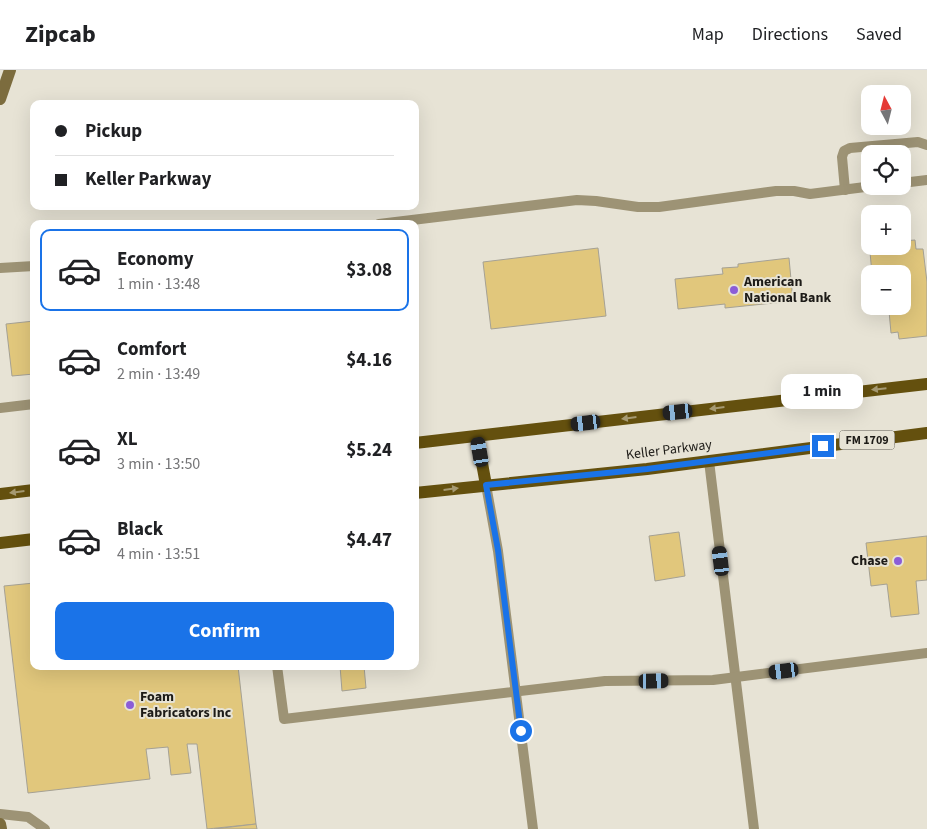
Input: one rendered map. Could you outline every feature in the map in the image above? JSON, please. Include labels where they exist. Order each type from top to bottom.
[{"type":"main road","points":[[419,443],[927,384]]},
{"type":"main road","name":"Keller Parkway","points":[[419,493],[647,469],[927,433]]},
{"type":"main road","points":[[478,436],[486,485]]},
{"type":"main road","points":[[0,494],[30,490]]},
{"type":"main road","points":[[0,542],[30,538]]},
{"type":"street","points":[[0,99],[10,70]]},
{"type":"street","points":[[0,824],[1,829]]},
{"type":"lane","points":[[845,190],[842,157],[844,151],[850,148],[918,142],[927,145]]},
{"type":"lane","points":[[911,182],[927,180]]},
{"type":"lane","points":[[412,220],[577,200],[638,207],[659,207],[776,191],[794,191],[810,194],[861,188]]},
{"type":"lane","points":[[0,268],[30,266]]},
{"type":"lane","points":[[0,408],[30,404]]},
{"type":"lane","points":[[709,460],[754,829]]},
{"type":"lane","points":[[486,485],[498,550],[533,829]]},
{"type":"lane","points":[[278,670],[284,719],[605,681],[713,680],[927,653]]},
{"type":"lane","points":[[0,814],[28,817],[45,829]]},
{"type":"building","points":[[911,240],[915,240],[916,249],[923,249],[927,282],[927,336],[899,339],[898,332],[891,333],[889,315],[911,315],[911,265],[871,265],[870,255],[911,255]]},
{"type":"building","points":[[598,248],[606,316],[491,329],[483,262]]},
{"type":"building","name":"American National Bank","points":[[789,258],[793,301],[725,308],[725,304],[678,309],[675,279],[723,274],[722,268],[738,267],[738,264]]},
{"type":"building","points":[[30,321],[30,374],[12,376],[6,324]]},
{"type":"building","points":[[679,532],[685,576],[655,581],[649,536]]},
{"type":"building","name":"Chase","points":[[927,536],[927,580],[916,581],[919,614],[891,617],[887,584],[871,586],[866,543]]},
{"type":"building","name":"Foam Fabricators Inc","points":[[30,583],[30,670],[238,670],[256,824],[207,829],[197,744],[187,744],[191,773],[171,775],[168,747],[146,749],[150,779],[28,793],[4,586]]},
{"type":"building","points":[[340,670],[364,670],[366,688],[342,691]]},
{"type":"building","points":[[256,824],[257,829],[214,829]]},
{"type":"place","name":"American National Bank","points":[[734,290]]},
{"type":"place","name":"Chase","points":[[898,561]]},
{"type":"place","name":"Foam Fabricators Inc","points":[[130,705]]},
{"type":"route","points":[[521,731],[498,550],[486,485],[647,469],[823,446]]}]
